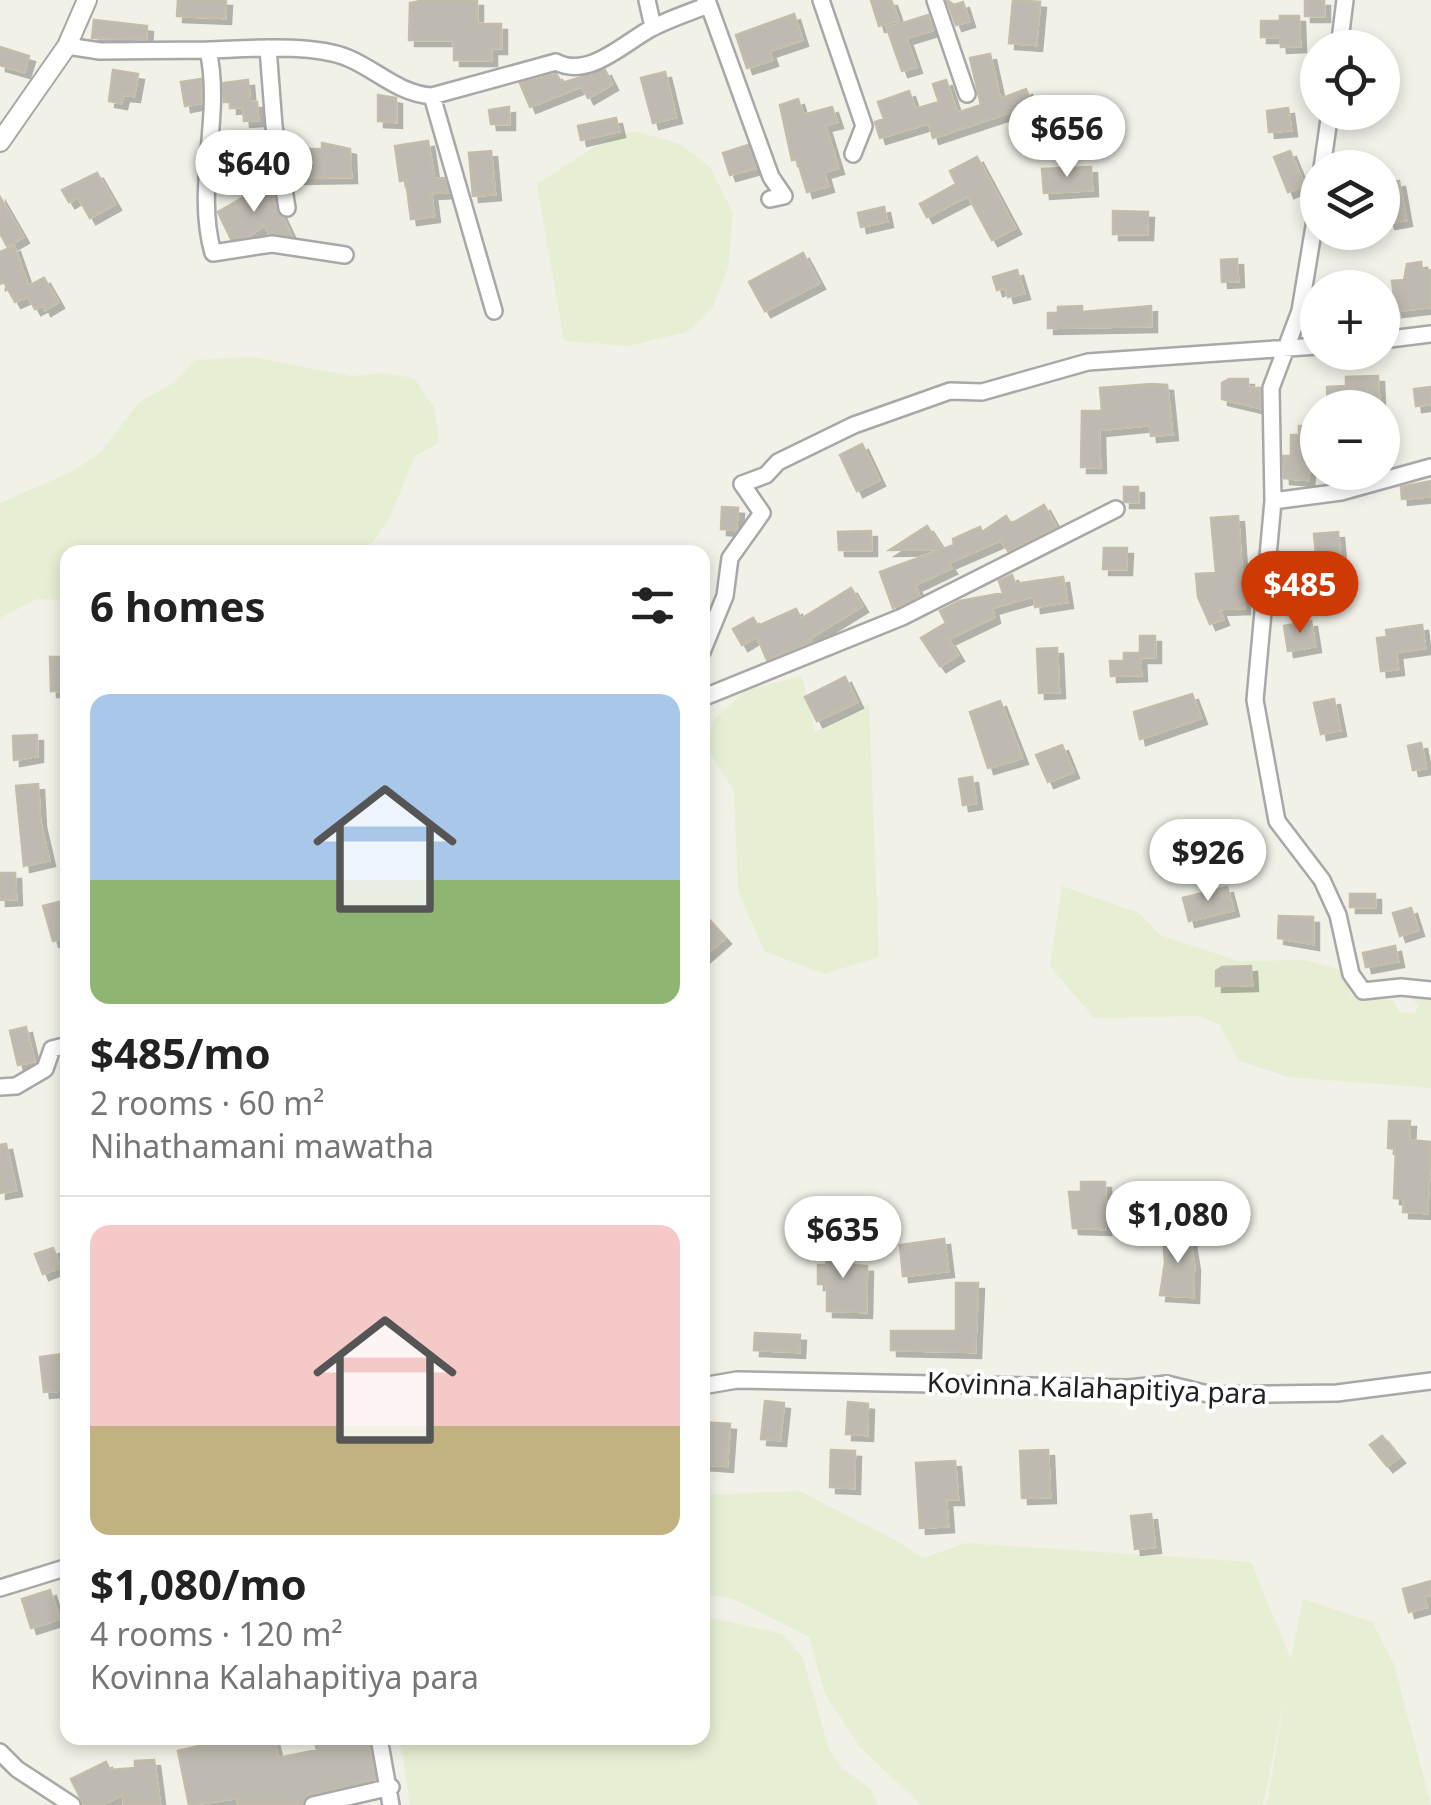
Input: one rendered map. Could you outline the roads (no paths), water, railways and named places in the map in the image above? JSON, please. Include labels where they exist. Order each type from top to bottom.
[{"type":"street","points":[[0,142],[67,46],[87,0]]},
{"type":"street","points":[[647,0],[653,27]]},
{"type":"street","points":[[67,46],[100,51],[268,48],[343,56],[412,95],[432,96],[556,62],[568,68],[595,62],[653,27],[702,7],[706,0]]},
{"type":"street","points":[[706,0],[771,176],[782,188],[784,196],[770,199]]},
{"type":"street","points":[[822,0],[864,126],[853,154]]},
{"type":"street","points":[[935,0],[967,94]]},
{"type":"street","points":[[1341,30],[1345,0]]},
{"type":"street","points":[[268,48],[287,208]]},
{"type":"street","points":[[208,50],[215,82],[204,219],[213,252],[272,244],[345,255]]},
{"type":"street","points":[[432,96],[494,312]]},
{"type":"street","points":[[1310,250],[1300,312],[1271,388],[1274,502],[1256,700],[1277,822],[1322,880],[1338,915],[1351,974],[1364,991],[1401,986],[1431,990]]},
{"type":"street","points":[[1400,338],[1431,334]]},
{"type":"street","points":[[710,633],[725,596],[730,558],[762,512],[742,484],[766,475],[778,462],[854,425],[950,391],[982,392],[1088,362],[1300,348]]},
{"type":"street","points":[[1274,502],[1341,492],[1431,466]]},
{"type":"street","points":[[710,695],[902,617],[1116,509]]},
{"type":"street","points":[[0,1087],[16,1086],[45,1070],[52,1049],[60,1047]]},
{"type":"street","name":"Kovinna Kalahapitiya para","points":[[710,1385],[737,1380],[1128,1388],[1167,1384],[1212,1395],[1336,1392],[1431,1381]]},
{"type":"street","points":[[0,1588],[60,1569]]},
{"type":"street","points":[[381,1745],[392,1805]]},
{"type":"street","points":[[0,1752],[17,1769],[72,1805]]},
{"type":"street","points":[[313,1805],[391,1787]]}]
